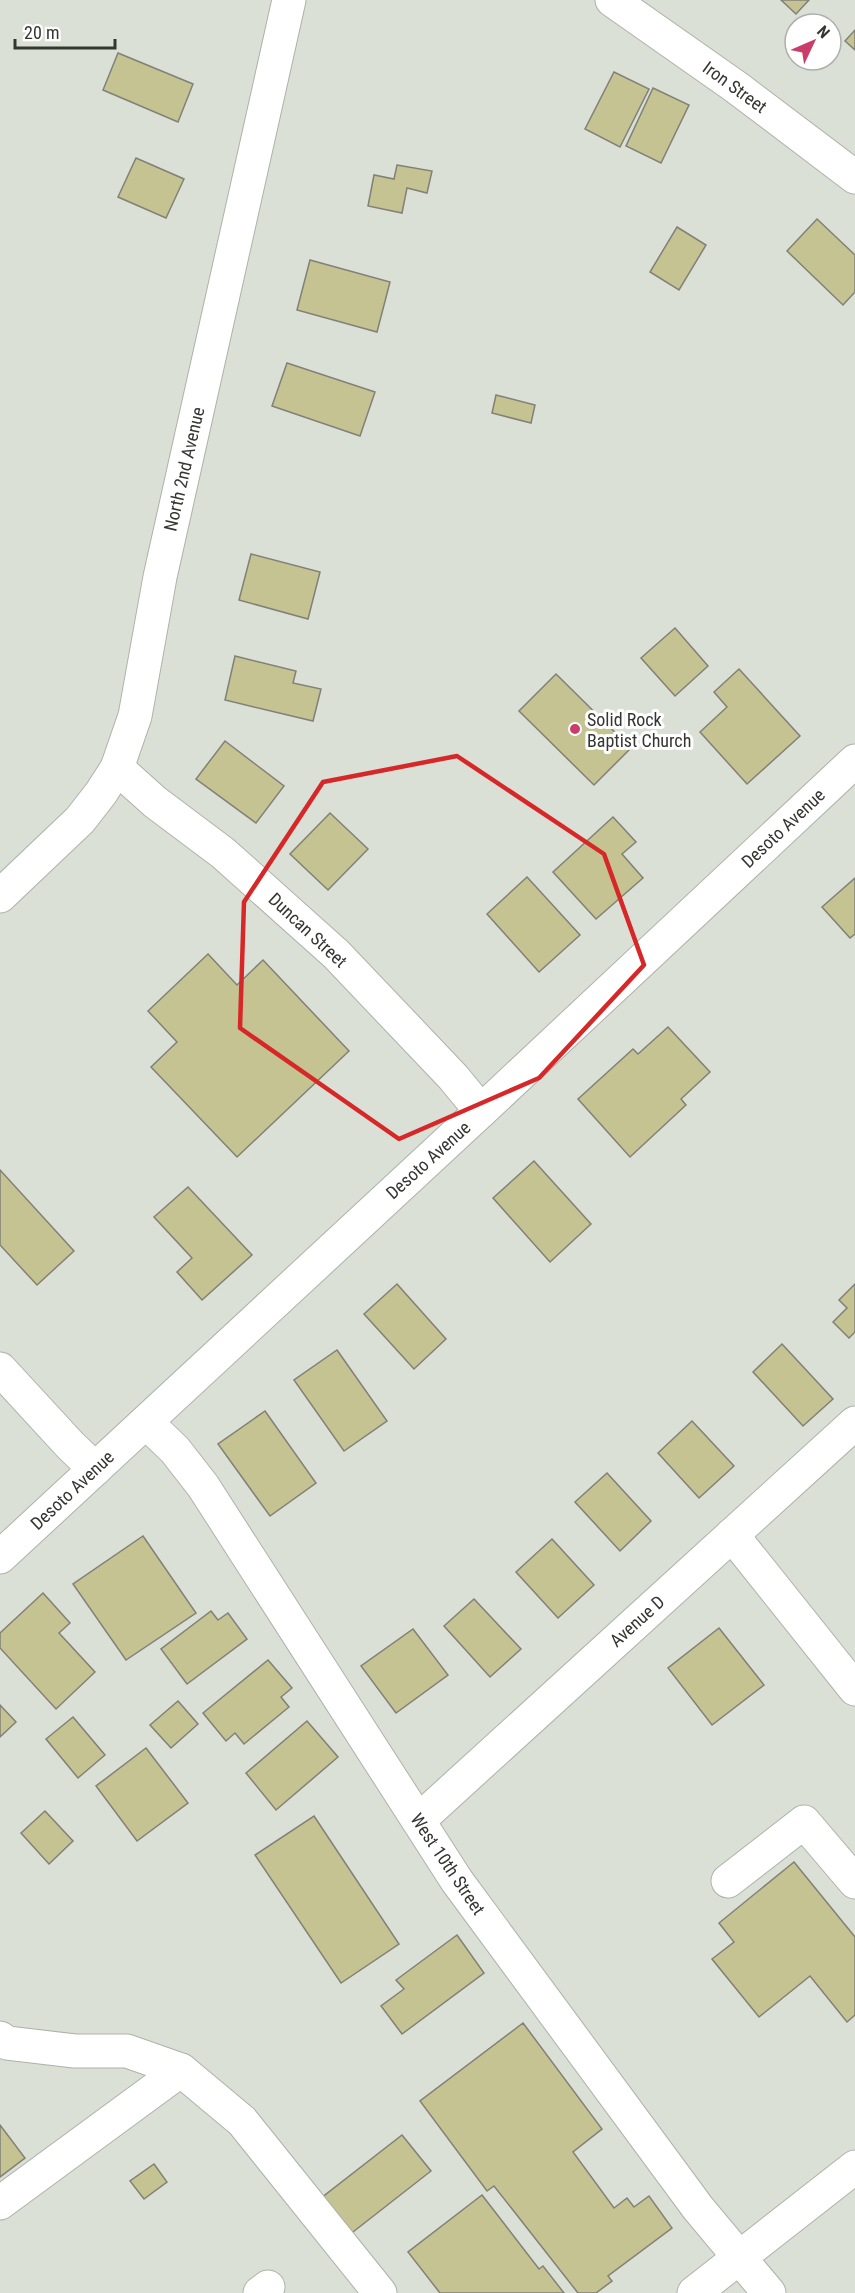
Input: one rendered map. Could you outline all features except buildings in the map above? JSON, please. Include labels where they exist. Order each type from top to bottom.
[{"type":"street","name":"North 2nd Avenue","points":[[0,896],[80,820],[101,793],[117,768],[135,716],[160,577],[289,0]]},
{"type":"street","name":"Iron Street","points":[[612,0],[736,87],[855,177]]},
{"type":"street","name":"Desoto Avenue","points":[[0,1557],[147,1423],[855,760]]},
{"type":"street","name":"Duncan Street","points":[[117,768],[155,802],[223,854],[336,954],[453,1077],[481,1111]]},
{"type":"street","points":[[0,1369],[95,1468]]},
{"type":"street","name":"West 10th Street","points":[[147,1423],[175,1450],[203,1486],[457,1881],[698,2208],[769,2293]]},
{"type":"street","name":"Avenue D","points":[[419,1820],[855,1423]]},
{"type":"street","points":[[732,1535],[855,1689]]},
{"type":"street","points":[[728,1881],[804,1822],[855,1882]]},
{"type":"street","points":[[0,2038],[8,2043],[75,2051],[127,2051],[181,2070],[242,2121],[380,2293]]},
{"type":"street","points":[[0,2203],[181,2070]]},
{"type":"street","points":[[694,2293],[855,2167]]},
{"type":"highlighted area","points":[[457,756],[604,854],[644,965],[539,1078],[399,1139],[240,1028],[244,902],[323,782]]},
{"type":"place","name":"Solid Rock Baptist Church","points":[[575,729]]}]
